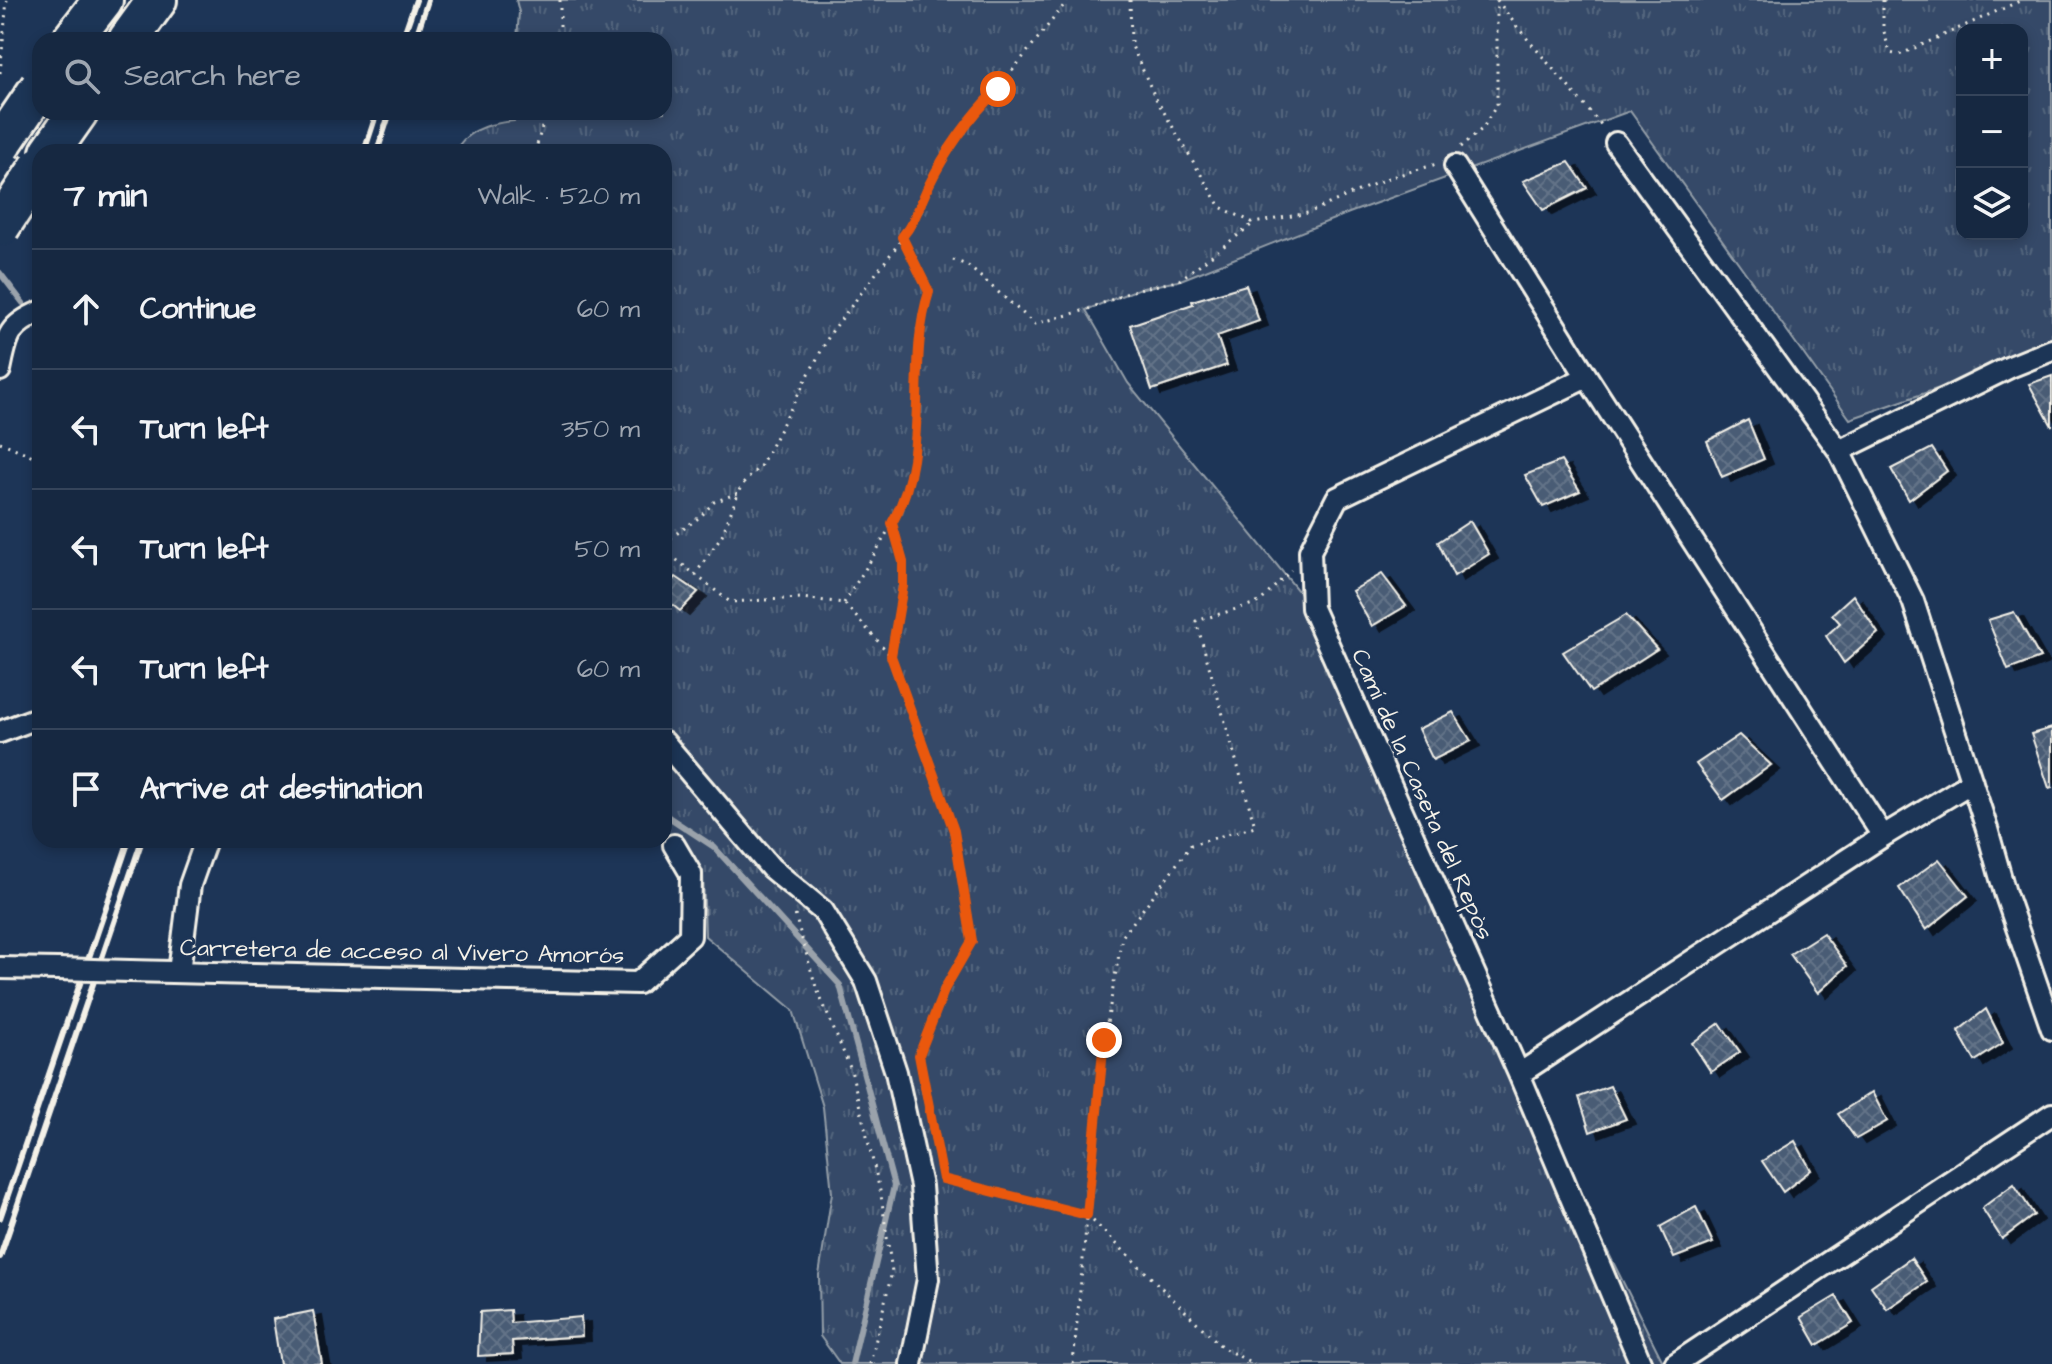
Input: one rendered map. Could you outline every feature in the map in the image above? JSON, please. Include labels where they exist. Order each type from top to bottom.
[{"type":"highway","points":[[78,32],[103,0]]},
{"type":"highway","points":[[134,32],[157,0]]},
{"type":"highway","points":[[0,146],[32,99]]},
{"type":"highway","points":[[56,144],[72,120]]},
{"type":"highway","points":[[0,227],[32,178]]},
{"type":"street","points":[[1616,143],[1839,451],[1913,601],[2005,893],[2052,1029]]},
{"type":"street","points":[[1450,164],[1883,836]]},
{"type":"street","points":[[0,370],[7,336],[23,319],[32,315]]},
{"type":"street","points":[[1839,451],[1997,373],[2052,350]]},
{"type":"street","name":"Camí de la Caseta del Repòs","points":[[1587,377],[1337,498],[1310,551],[1312,608],[1519,1074],[1641,1364]]},
{"type":"street","points":[[0,732],[32,720]]},
{"type":"street","points":[[672,751],[771,868],[823,911],[866,981],[896,1072],[921,1186],[928,1279],[911,1364]]},
{"type":"street","points":[[1519,1074],[1883,836],[1972,782]]},
{"type":"street","name":"Carretera de acceso al Vivero Amorós","points":[[0,968],[638,983],[690,936],[691,874],[674,845]]},
{"type":"street","points":[[179,972],[190,885],[203,848]]},
{"type":"street","points":[[1675,1364],[2052,1114]]},
{"type":"path","points":[[0,73],[7,0]]},
{"type":"path","points":[[560,0],[560,32]]},
{"type":"path","points":[[695,575],[722,535],[741,486],[761,465],[830,334],[912,226],[929,185],[968,120],[998,89],[1068,0]]},
{"type":"path","points":[[1130,0],[1131,44],[1155,97],[1220,207],[1254,223]]},
{"type":"path","points":[[953,260],[967,265],[1035,324],[1086,310],[1138,289],[1178,281],[1254,223],[1308,213],[1388,178],[1450,164],[1483,128],[1497,104],[1497,0]]},
{"type":"path","points":[[1497,0],[1616,143]]},
{"type":"path","points":[[1883,0],[1886,42],[1890,53],[1899,55],[2022,0]]},
{"type":"path","points":[[537,144],[544,120]]},
{"type":"path","points":[[844,603],[900,509],[911,475],[919,410],[922,314],[929,292],[902,237]]},
{"type":"path","points":[[0,442],[32,456]]},
{"type":"path","points":[[672,537],[714,502],[738,493]]},
{"type":"path","points":[[891,656],[903,586],[903,562],[892,523]]},
{"type":"path","points":[[1073,1364],[1104,1040],[1122,937],[1191,845],[1255,826],[1196,621],[1260,602],[1310,551]]},
{"type":"path","points":[[672,556],[730,602],[801,598],[844,603],[891,656],[954,831],[972,941],[945,988],[919,1055],[943,1179],[1087,1215],[1223,1348],[1254,1364]]},
{"type":"path","points":[[782,877],[816,987],[851,1070],[881,1195],[892,1272],[870,1364]]},
{"type":"green space","points":[[516,0],[2052,0],[2052,349],[1850,419],[1630,111],[1349,213],[1178,281],[1138,289],[1086,310],[1128,383],[1312,608],[1519,1074],[1664,1364],[840,1364],[820,1336],[819,1275],[832,1193],[823,1107],[793,1010],[705,936],[703,872],[672,840],[672,144],[459,144],[472,133],[488,126],[515,120],[672,120],[672,32],[518,32],[519,12]]},
{"type":"building","points":[[1569,162],[1587,188],[1543,210],[1523,181]]},
{"type":"building","points":[[1246,285],[1259,321],[1217,336],[1227,365],[1152,390],[1130,325],[1193,304],[1192,301]]},
{"type":"building","points":[[2052,376],[2052,426],[2029,384]]},
{"type":"building","points":[[1748,420],[1764,459],[1722,477],[1707,441]]},
{"type":"building","points":[[1932,448],[1947,471],[1909,500],[1891,469]]},
{"type":"building","points":[[1561,461],[1580,491],[1543,507],[1525,475]]},
{"type":"building","points":[[1470,521],[1489,554],[1454,576],[1438,542]]},
{"type":"building","points":[[1382,574],[1406,606],[1372,626],[1352,591]]},
{"type":"building","points":[[676,577],[698,592],[680,611],[672,604],[672,582]]},
{"type":"building","points":[[1853,595],[1878,633],[1844,663],[1826,636],[1840,623],[1832,614]]},
{"type":"building","points":[[2014,612],[2040,658],[2008,670],[1988,620]]},
{"type":"building","points":[[1626,615],[1657,649],[1591,692],[1563,652]]},
{"type":"building","points":[[1453,712],[1471,741],[1433,760],[1418,729]]},
{"type":"building","points":[[2052,728],[2052,787],[2049,788],[2031,734]]},
{"type":"building","points":[[1739,735],[1771,765],[1723,800],[1696,764]]},
{"type":"building","points":[[1939,859],[1968,896],[1926,930],[1899,888]]},
{"type":"building","points":[[1823,933],[1847,966],[1818,993],[1790,954]]},
{"type":"building","points":[[1986,1009],[2003,1043],[1975,1061],[1958,1031]]},
{"type":"building","points":[[1720,1023],[1740,1052],[1711,1072],[1692,1043]]},
{"type":"building","points":[[1610,1086],[1626,1119],[1590,1132],[1579,1097]]},
{"type":"building","points":[[1872,1092],[1887,1121],[1856,1139],[1838,1114]]},
{"type":"building","points":[[1795,1141],[1811,1170],[1783,1192],[1762,1161]]},
{"type":"building","points":[[2014,1184],[2034,1215],[2002,1239],[1982,1208]]},
{"type":"building","points":[[1696,1207],[1713,1243],[1674,1258],[1660,1227]]},
{"type":"building","points":[[1911,1258],[1927,1282],[1887,1309],[1871,1286]]},
{"type":"building","points":[[1836,1296],[1853,1323],[1817,1345],[1801,1317]]},
{"type":"building","points":[[510,1310],[511,1323],[581,1317],[582,1336],[512,1341],[513,1354],[478,1356],[480,1312]]},
{"type":"building","points":[[313,1311],[322,1364],[280,1364],[273,1319]]},
{"type":"waterway","points":[[0,273],[23,303]]},
{"type":"waterway","points":[[672,819],[714,847],[840,985],[894,1186],[852,1364]]},
{"type":"railway","points":[[405,32],[416,0]]},
{"type":"railway","points":[[418,32],[428,0]]},
{"type":"railway","points":[[367,144],[374,120]]},
{"type":"railway","points":[[380,144],[387,120]]},
{"type":"railway","points":[[0,1218],[126,848]]},
{"type":"railway","points":[[0,1257],[139,848]]},
{"type":"route","points":[[998,89],[968,120],[929,185],[912,226],[902,237],[929,292],[922,314],[919,410],[911,475],[892,523],[903,562],[903,586],[891,656],[954,831],[972,941],[945,988],[919,1055],[943,1179],[1087,1215],[1104,1040]]}]
